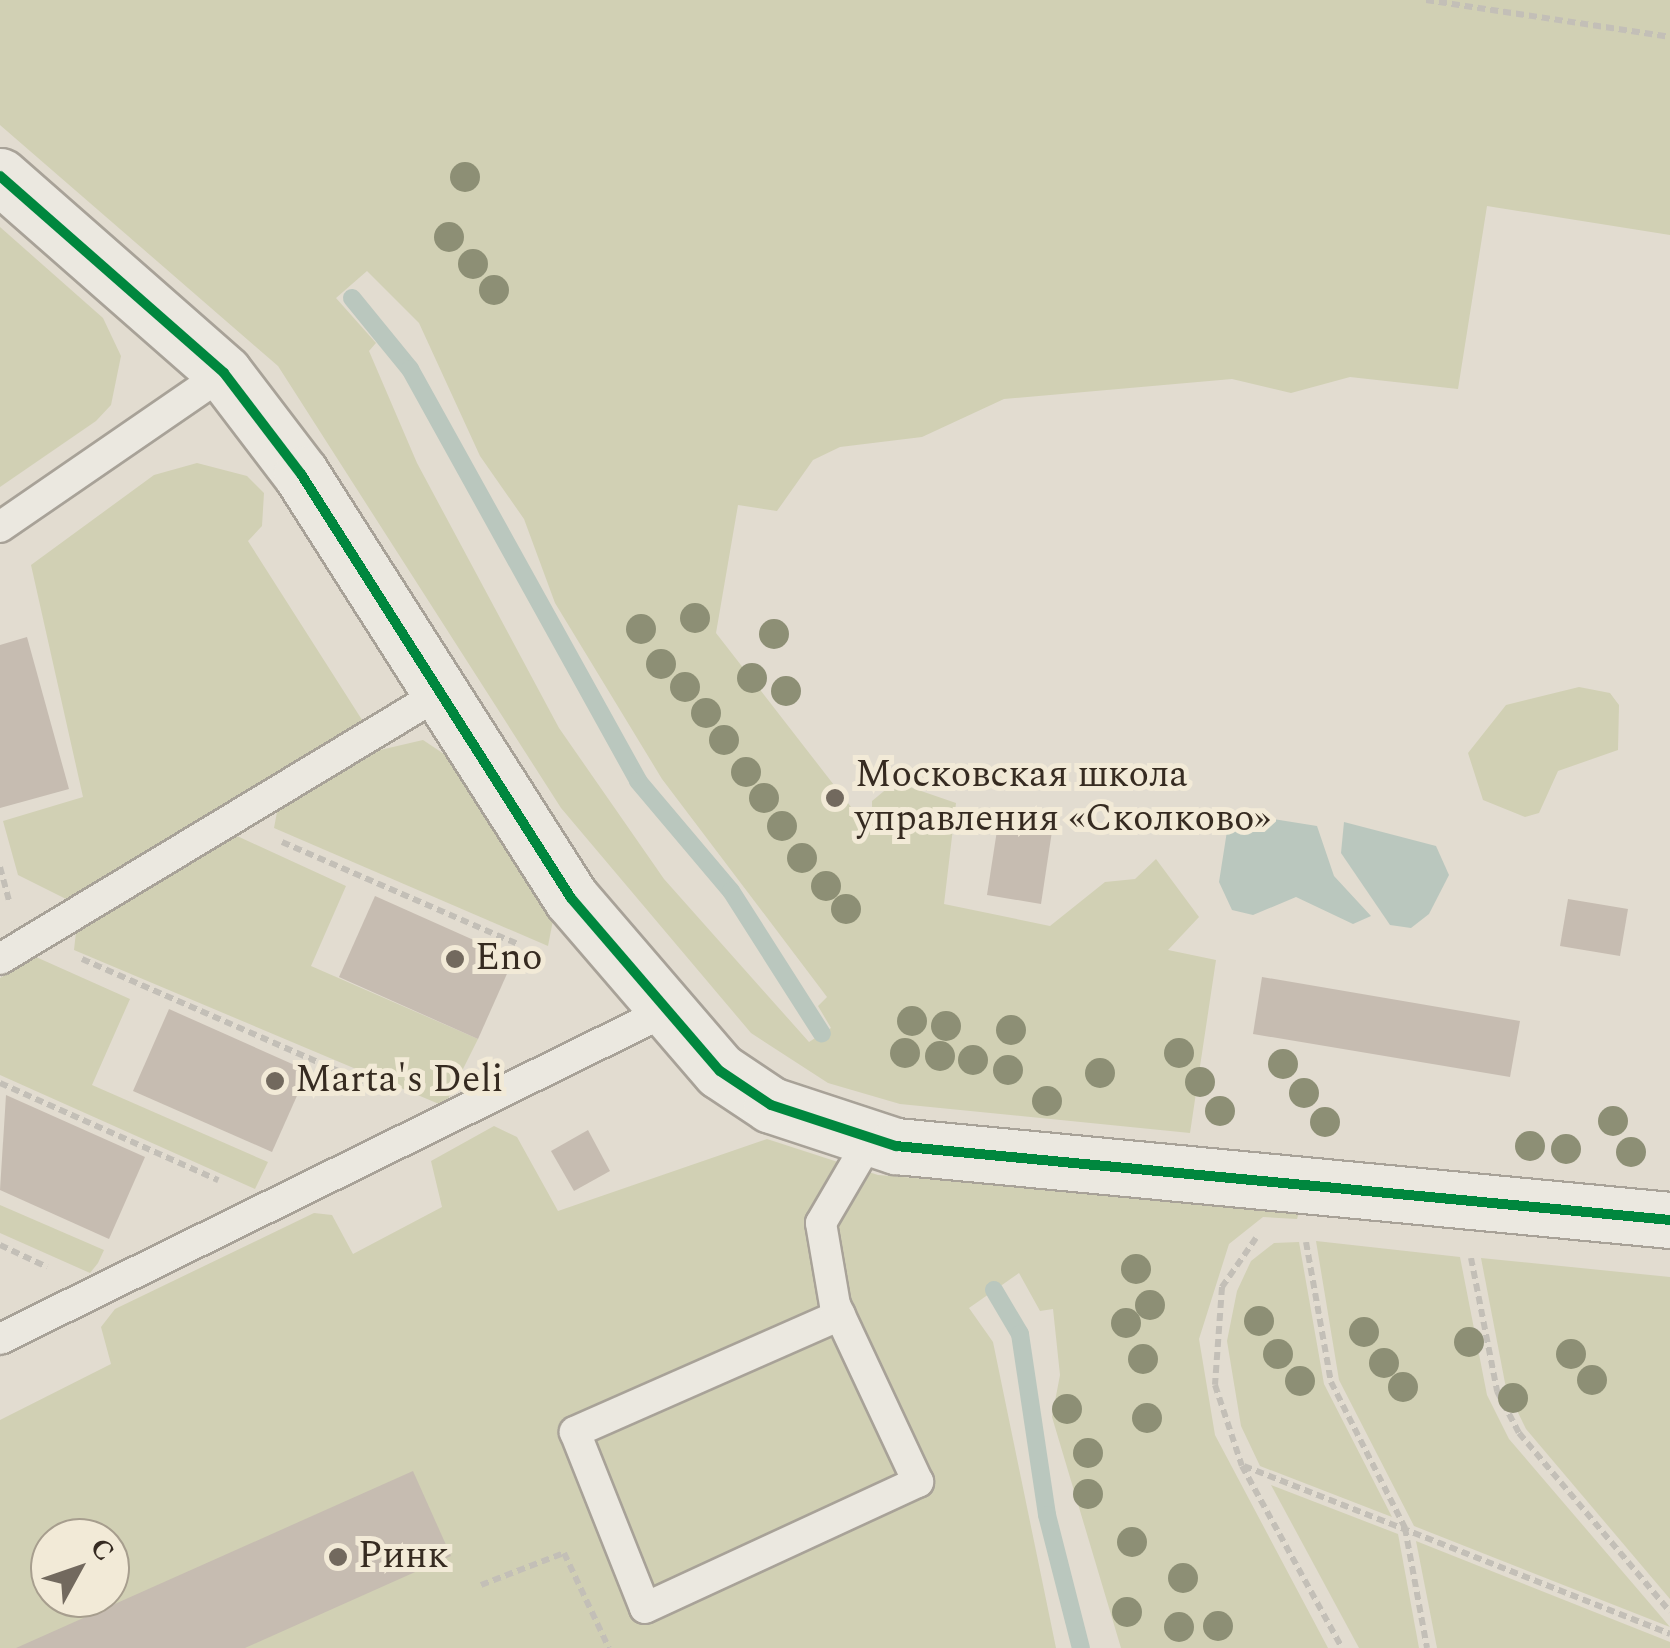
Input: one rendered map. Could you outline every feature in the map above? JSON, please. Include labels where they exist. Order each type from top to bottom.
[{"type":"street","points":[[0,176],[224,373],[301,474],[570,898],[664,1012],[720,1071],[771,1106],[869,1141],[1670,1220]]},
{"type":"lane","points":[[0,527],[224,373]]},
{"type":"lane","points":[[0,959],[439,694]]},
{"type":"lane","points":[[0,1339],[664,1012]]},
{"type":"lane","points":[[840,1314],[575,1432],[645,1608],[918,1482],[840,1314],[821,1224],[869,1141]]},
{"type":"path","points":[[1426,0],[1670,36]]},
{"type":"path","points":[[231,820],[520,945]]},
{"type":"path","points":[[34,938],[406,1101]]},
{"type":"path","points":[[0,1082],[233,1187]]},
{"type":"path","points":[[1302,1226],[1331,1382],[1405,1528],[1427,1648]]},
{"type":"path","points":[[1269,1228],[1239,1252],[1212,1340],[1215,1385],[1242,1466],[1342,1648]]},
{"type":"path","points":[[1466,1242],[1497,1392],[1518,1433],[1670,1612]]},
{"type":"path","points":[[0,1246],[62,1274]]},
{"type":"path","points":[[1242,1466],[1670,1634]]},
{"type":"path","points":[[481,1585],[564,1553],[610,1648]]},
{"type":"green space","points":[[0,0],[1670,0],[1670,235],[1487,206],[1458,389],[1350,377],[1291,393],[1232,379],[1004,399],[922,437],[840,447],[813,460],[777,511],[738,505],[716,633],[872,834],[872,801],[895,782],[956,803],[944,904],[1050,926],[1105,882],[1135,879],[1156,859],[1199,917],[1168,950],[1216,960],[1190,1133],[900,1104],[828,1083],[751,1033],[561,808],[278,366],[0,125]],"holes":[[[367,271],[419,323],[480,456],[524,519],[555,603],[662,779],[827,997],[818,1006],[831,1028],[809,1042],[664,879],[559,728],[417,463],[369,351],[376,343],[336,298]]]},
{"type":"green space","points":[[0,227],[103,318],[121,356],[111,405],[96,421],[0,487]]},
{"type":"green space","points":[[197,463],[247,476],[264,493],[262,526],[248,541],[364,723],[68,900],[18,875],[3,821],[83,797],[31,565],[154,475]]},
{"type":"green space","points":[[1579,687],[1610,693],[1619,705],[1618,750],[1558,771],[1539,813],[1525,817],[1483,800],[1468,753],[1506,705]]},
{"type":"green space","points":[[423,740],[447,756],[554,915],[548,946],[274,828],[277,812],[380,750]]},
{"type":"green space","points":[[237,836],[346,886],[311,966],[478,1039],[448,1099],[439,1104],[74,950],[76,932]]},
{"type":"green space","points":[[36,957],[130,999],[92,1085],[268,1162],[255,1189],[0,1075],[0,978]]},
{"type":"green space","points":[[494,1126],[517,1137],[558,1211],[767,1139],[878,1175],[1300,1209],[1297,1219],[1263,1217],[1229,1244],[1199,1339],[1215,1435],[1328,1648],[1121,1648],[1052,1417],[1060,1375],[1053,1309],[1040,1311],[1019,1273],[969,1308],[993,1342],[1056,1648],[0,1648],[0,1420],[111,1364],[101,1327],[115,1309],[314,1213],[332,1215],[353,1254],[442,1207],[431,1161]]},
{"type":"green space","points":[[0,1205],[104,1250],[98,1263],[90,1273],[0,1233]]},
{"type":"green space","points":[[1316,1241],[1460,1257],[1487,1395],[1509,1439],[1670,1627],[1414,1526],[1339,1380]]},
{"type":"green space","points":[[1299,1242],[1324,1384],[1392,1517],[1260,1466],[1241,1426],[1227,1341],[1237,1291],[1251,1261],[1274,1243]]},
{"type":"green space","points":[[1481,1258],[1670,1277],[1670,1599],[1526,1429],[1506,1388]]},
{"type":"green space","points":[[1271,1485],[1398,1534],[1419,1648],[1359,1648]]},
{"type":"green space","points":[[1416,1541],[1670,1642],[1670,1648],[1437,1648]]},
{"type":"shaded area","points":[[1230,812],[1317,826],[1334,876],[1371,916],[1353,924],[1296,897],[1253,915],[1232,910],[1219,882]]},
{"type":"shaded area","points":[[1344,822],[1436,846],[1449,875],[1429,914],[1411,928],[1390,925],[1341,853]]},
{"type":"building","points":[[27,637],[69,789],[0,808],[0,645]]},
{"type":"building","points":[[1000,811],[1054,818],[1041,904],[987,895]]},
{"type":"building","points":[[375,896],[514,958],[478,1039],[339,977]]},
{"type":"building","points":[[1568,899],[1628,909],[1620,956],[1560,946]]},
{"type":"building","points":[[1262,977],[1520,1021],[1510,1077],[1253,1034]]},
{"type":"building","points":[[169,1009],[308,1071],[272,1152],[133,1091]]},
{"type":"building","points":[[6,1095],[145,1157],[109,1239],[0,1190]]},
{"type":"building","points":[[588,1130],[610,1171],[574,1191],[551,1151]]},
{"type":"building","points":[[413,1471],[451,1556],[245,1648],[16,1648],[83,1618],[130,1618],[130,1597]]},
{"type":"waterway","points":[[352,298],[410,369],[638,781],[731,891],[822,1034]]},
{"type":"waterway","points":[[994,1290],[1020,1334],[1047,1515],[1081,1648]]},
{"type":"cycle path","points":[[0,176],[224,373],[301,474],[571,898],[720,1071],[771,1105],[896,1146],[1670,1220]]},
{"type":"place","name":"Московская школа управления «Сколково»","points":[[835,798]]},
{"type":"place","name":"Eno","points":[[455,959]]},
{"type":"place","name":"Marta's Deli","points":[[275,1081]]},
{"type":"place","name":"Ринк","points":[[338,1557]]}]
